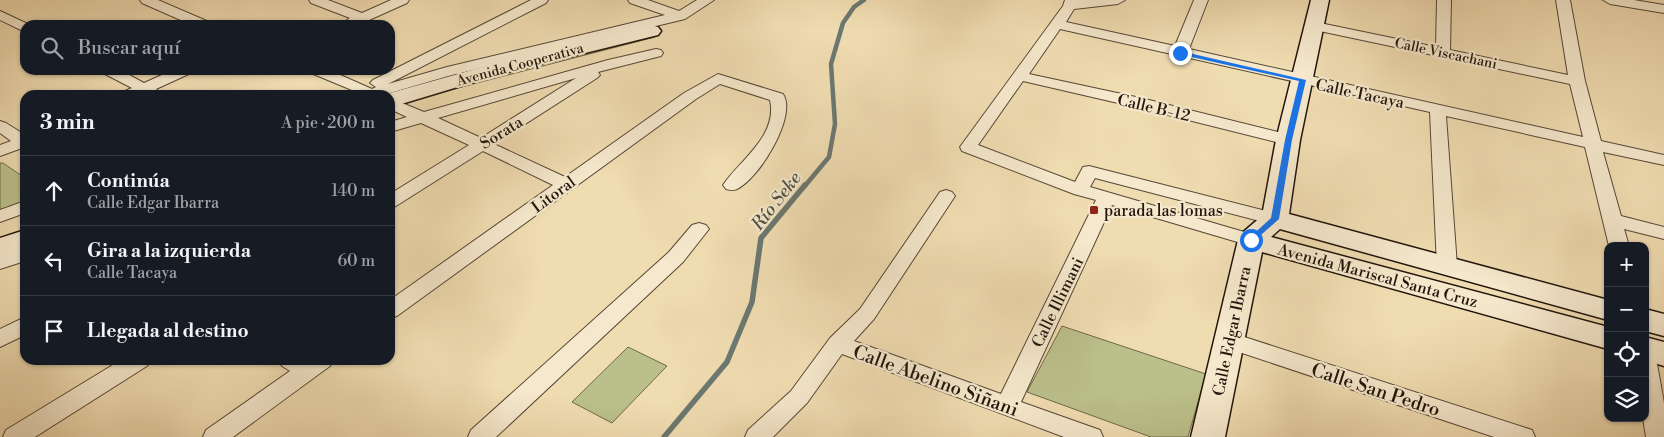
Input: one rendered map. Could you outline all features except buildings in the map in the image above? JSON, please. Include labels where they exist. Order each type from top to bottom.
[{"type":"main road","points":[[1251,240],[1275,219],[1288,140],[1320,0]]},
{"type":"main road","name":"Avenida Cooperativa","points":[[399,110],[652,44]]},
{"type":"main road","name":"Avenida Mariscal Santa Cruz","points":[[1275,219],[1604,309]]},
{"type":"main road","points":[[0,229],[20,223]]},
{"type":"main road","name":"Avenida Mariscal Santa Cruz","points":[[1251,240],[1604,337]]},
{"type":"main road","name":"Calle Edgar Ibarra","points":[[1208,437],[1251,240]]},
{"type":"main road","points":[[0,248],[20,241]]},
{"type":"main road","points":[[1649,321],[1664,326]]},
{"type":"main road","points":[[1649,349],[1664,354]]},
{"type":"street","points":[[147,0],[193,20]]},
{"type":"street","points":[[162,6],[178,0]]},
{"type":"street","points":[[316,0],[362,18]]},
{"type":"street","points":[[357,20],[402,0]]},
{"type":"street","points":[[374,90],[542,0]]},
{"type":"street","points":[[635,0],[680,16]]},
{"type":"street","points":[[382,90],[447,72],[680,16],[707,0]]},
{"type":"street","points":[[1080,190],[968,147],[1071,3],[1118,0]]},
{"type":"street","points":[[1180,53],[1201,0]]},
{"type":"street","points":[[1443,52],[1444,0]]},
{"type":"street","points":[[1563,0],[1577,81],[1618,242]]},
{"type":"street","points":[[1610,0],[1664,10]]},
{"type":"street","points":[[0,15],[20,25]]},
{"type":"street","name":"Calle Tacaya","points":[[1057,24],[1664,160]]},
{"type":"street","name":"Calle Viscachani","points":[[1315,26],[1577,81]]},
{"type":"street","points":[[399,110],[612,63],[652,44]]},
{"type":"street","name":"Sorata","points":[[395,199],[612,63]]},
{"type":"street","points":[[118,75],[146,90]]},
{"type":"street","points":[[153,90],[178,75]]},
{"type":"street","points":[[327,75],[358,90]]},
{"type":"street","name":"Calle B-12","points":[[1020,76],[1145,104],[1288,140]]},
{"type":"street","points":[[718,79],[777,97],[779,111],[761,151],[748,170],[732,185]]},
{"type":"street","name":"Litoral","points":[[395,307],[690,96],[718,79]]},
{"type":"street","points":[[399,110],[547,174],[566,185]]},
{"type":"street","points":[[1438,110],[1447,266]]},
{"type":"street","points":[[0,126],[20,138]]},
{"type":"street","points":[[0,151],[20,143]]},
{"type":"street","name":"Avenida Mariscal Santa Cruz","points":[[1251,240],[1080,190],[1089,171],[1275,219]]},
{"type":"street","points":[[757,437],[799,397],[838,344],[867,314],[946,196]]},
{"type":"street","name":"Calle Illimani","points":[[1007,406],[1106,198]]},
{"type":"street","points":[[0,216],[20,209]]},
{"type":"street","points":[[1613,220],[1664,233]]},
{"type":"street","points":[[480,437],[676,257],[699,229]]},
{"type":"street","points":[[0,262],[20,256]]},
{"type":"street","points":[[0,339],[20,328]]},
{"type":"street","name":"Calle San Pedro","points":[[1229,340],[1523,437]]},
{"type":"street","name":"Calle Abelino Siñani","points":[[838,344],[1091,437]]},
{"type":"street","points":[[15,437],[131,365]]},
{"type":"street","points":[[215,437],[305,365]]},
{"type":"street","points":[[1648,377],[1658,437]]},
{"type":"green space","points":[[650,33],[655,37],[411,100],[520,64]]},
{"type":"green space","points":[[0,163],[3,163],[20,175],[20,206],[0,213]]},
{"type":"green space","points":[[1062,326],[1206,374],[1188,437],[1151,437],[1027,392]]},
{"type":"green space","points":[[628,347],[667,366],[612,423],[572,402]]},
{"type":"waterway","name":"Río Seke","points":[[804,187],[829,157],[835,124],[831,64],[843,23],[854,7],[864,0]]},
{"type":"waterway","name":"Río Seke","points":[[664,437],[727,362],[752,302],[761,238],[805,185]]},
{"type":"place","name":"parada las lomas","points":[[1094,210]]},
{"type":"route","points":[[1180,53],[1303,80],[1288,140],[1275,219],[1251,240]]}]
